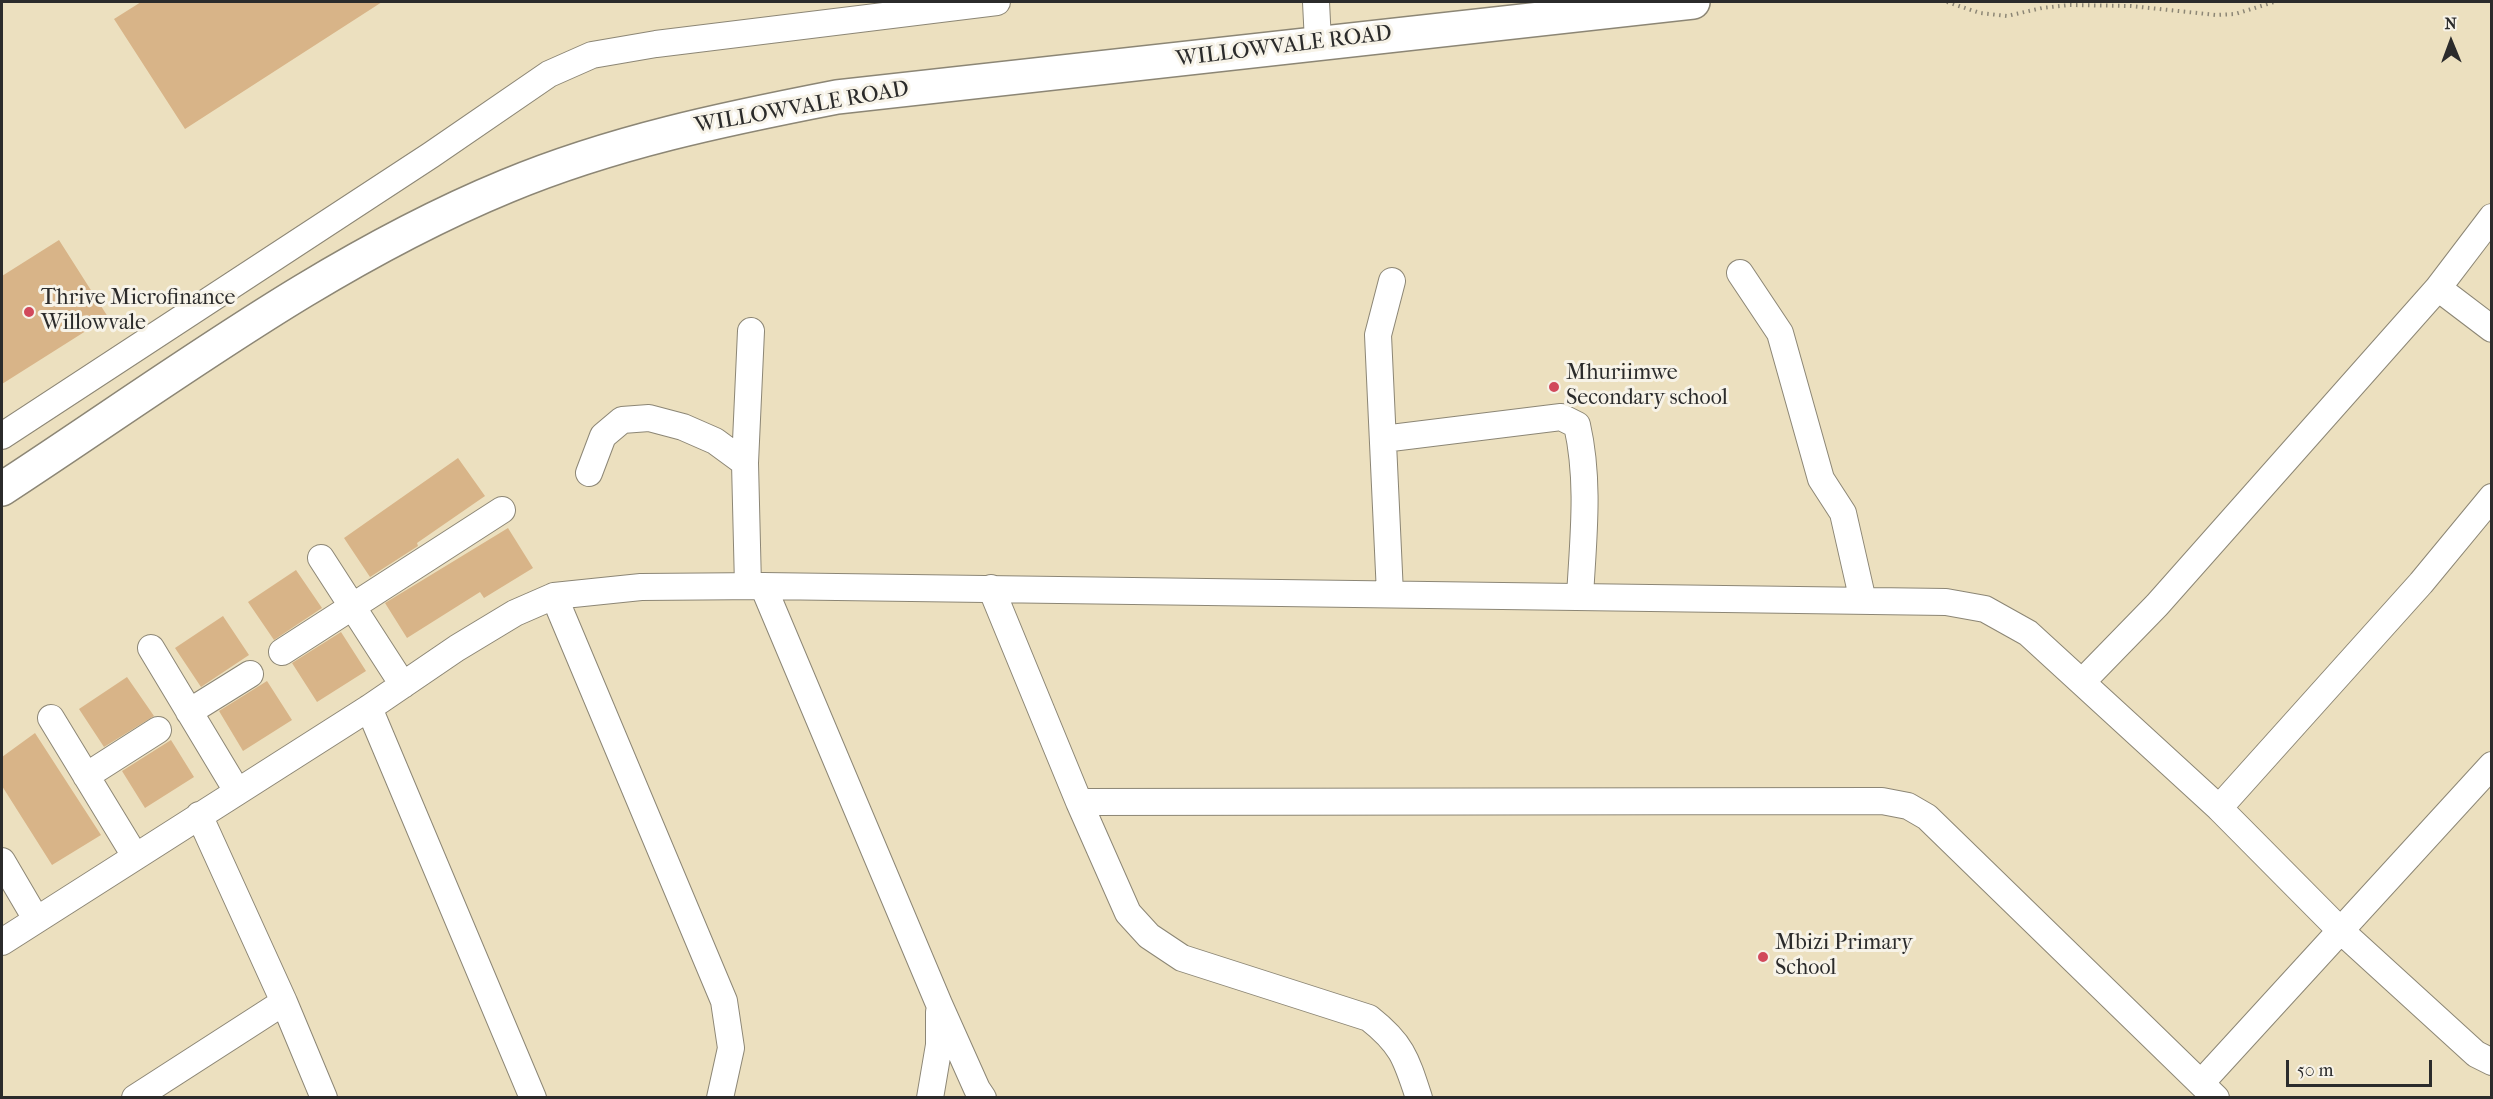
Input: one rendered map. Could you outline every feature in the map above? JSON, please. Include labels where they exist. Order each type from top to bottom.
[{"type":"main road","name":"WILLOWVALE ROAD","points":[[2,489],[322,278],[408,233],[507,186],[615,147],[719,120],[837,97],[1693,2]]},
{"type":"street","points":[[2,436],[412,168],[508,100],[560,69],[592,55],[656,44],[997,2]]},
{"type":"street","points":[[1316,2],[1318,42]]},
{"type":"street","points":[[2082,682],[2157,605],[2438,288],[2492,217]]},
{"type":"street","points":[[1740,273],[1780,333],[1821,479],[1843,513],[1863,601]]},
{"type":"street","points":[[1390,594],[1378,335],[1392,281]]},
{"type":"street","points":[[2438,288],[2492,329]]},
{"type":"street","points":[[751,331],[745,463],[755,586],[939,1004],[983,1098]]},
{"type":"street","points":[[1383,439],[1561,417],[1577,425],[1583,452],[1586,503],[1580,597]]},
{"type":"street","points":[[590,473],[603,436],[622,420],[649,418],[715,441],[745,463]]},
{"type":"street","points":[[2219,808],[2421,583],[2492,497]]},
{"type":"street","points":[[282,652],[502,510]]},
{"type":"street","points":[[321,558],[403,685]]},
{"type":"street","points":[[2,942],[199,814],[369,708],[457,648],[505,619],[554,596],[641,587],[755,586],[1946,602],[1985,609],[2028,633],[2219,808],[2340,930],[2486,1063]]},
{"type":"street","points":[[991,588],[1079,802],[1128,913],[1149,936],[1182,958],[1369,1018],[1389,1034],[1404,1054],[1419,1098]]},
{"type":"street","points":[[554,596],[724,1001],[731,1048],[720,1098]]},
{"type":"street","points":[[151,648],[237,791]]},
{"type":"street","points":[[189,712],[250,674]]},
{"type":"street","points":[[369,708],[532,1098]]},
{"type":"street","points":[[51,718],[135,856]]},
{"type":"street","points":[[86,776],[158,730]]},
{"type":"street","points":[[1079,802],[1882,801],[1908,806],[1927,817],[2209,1090],[2340,930],[2486,782]]},
{"type":"street","points":[[199,814],[284,1002],[324,1098]]},
{"type":"street","points":[[2,861],[36,919]]},
{"type":"street","points":[[135,1098],[284,1002]]},
{"type":"street","points":[[930,1098],[939,1045],[939,1004]]},
{"type":"path","points":[[1947,2],[1980,13],[2007,16],[2069,5],[2131,6],[2226,15],[2259,8],[2274,2]]},
{"type":"building","points":[[141,2],[382,2],[185,129],[114,19]]},
{"type":"building","points":[[59,240],[108,317],[2,384],[2,276]]},
{"type":"building","points":[[458,458],[485,496],[417,543],[418,546],[370,577],[344,538]]},
{"type":"building","points":[[508,528],[533,568],[484,598],[480,592],[407,638],[385,603]]},
{"type":"building","points":[[296,570],[322,608],[274,640],[248,602]]},
{"type":"building","points":[[223,616],[249,655],[201,687],[175,648]]},
{"type":"building","points":[[341,632],[366,671],[317,702],[292,663]]},
{"type":"building","points":[[127,677],[154,716],[104,747],[79,709]]},
{"type":"building","points":[[267,681],[292,720],[243,751],[219,711]]},
{"type":"building","points":[[35,733],[101,835],[52,865],[2,786],[2,757]]},
{"type":"building","points":[[171,740],[194,777],[145,808],[122,771]]},
{"type":"place","name":"Thrive Microfinance Willowvale","points":[[29,312]]},
{"type":"place","name":"Mhuriimwe Secondary school","points":[[1554,387]]},
{"type":"place","name":"Mbizi Primary School","points":[[1763,957]]}]
